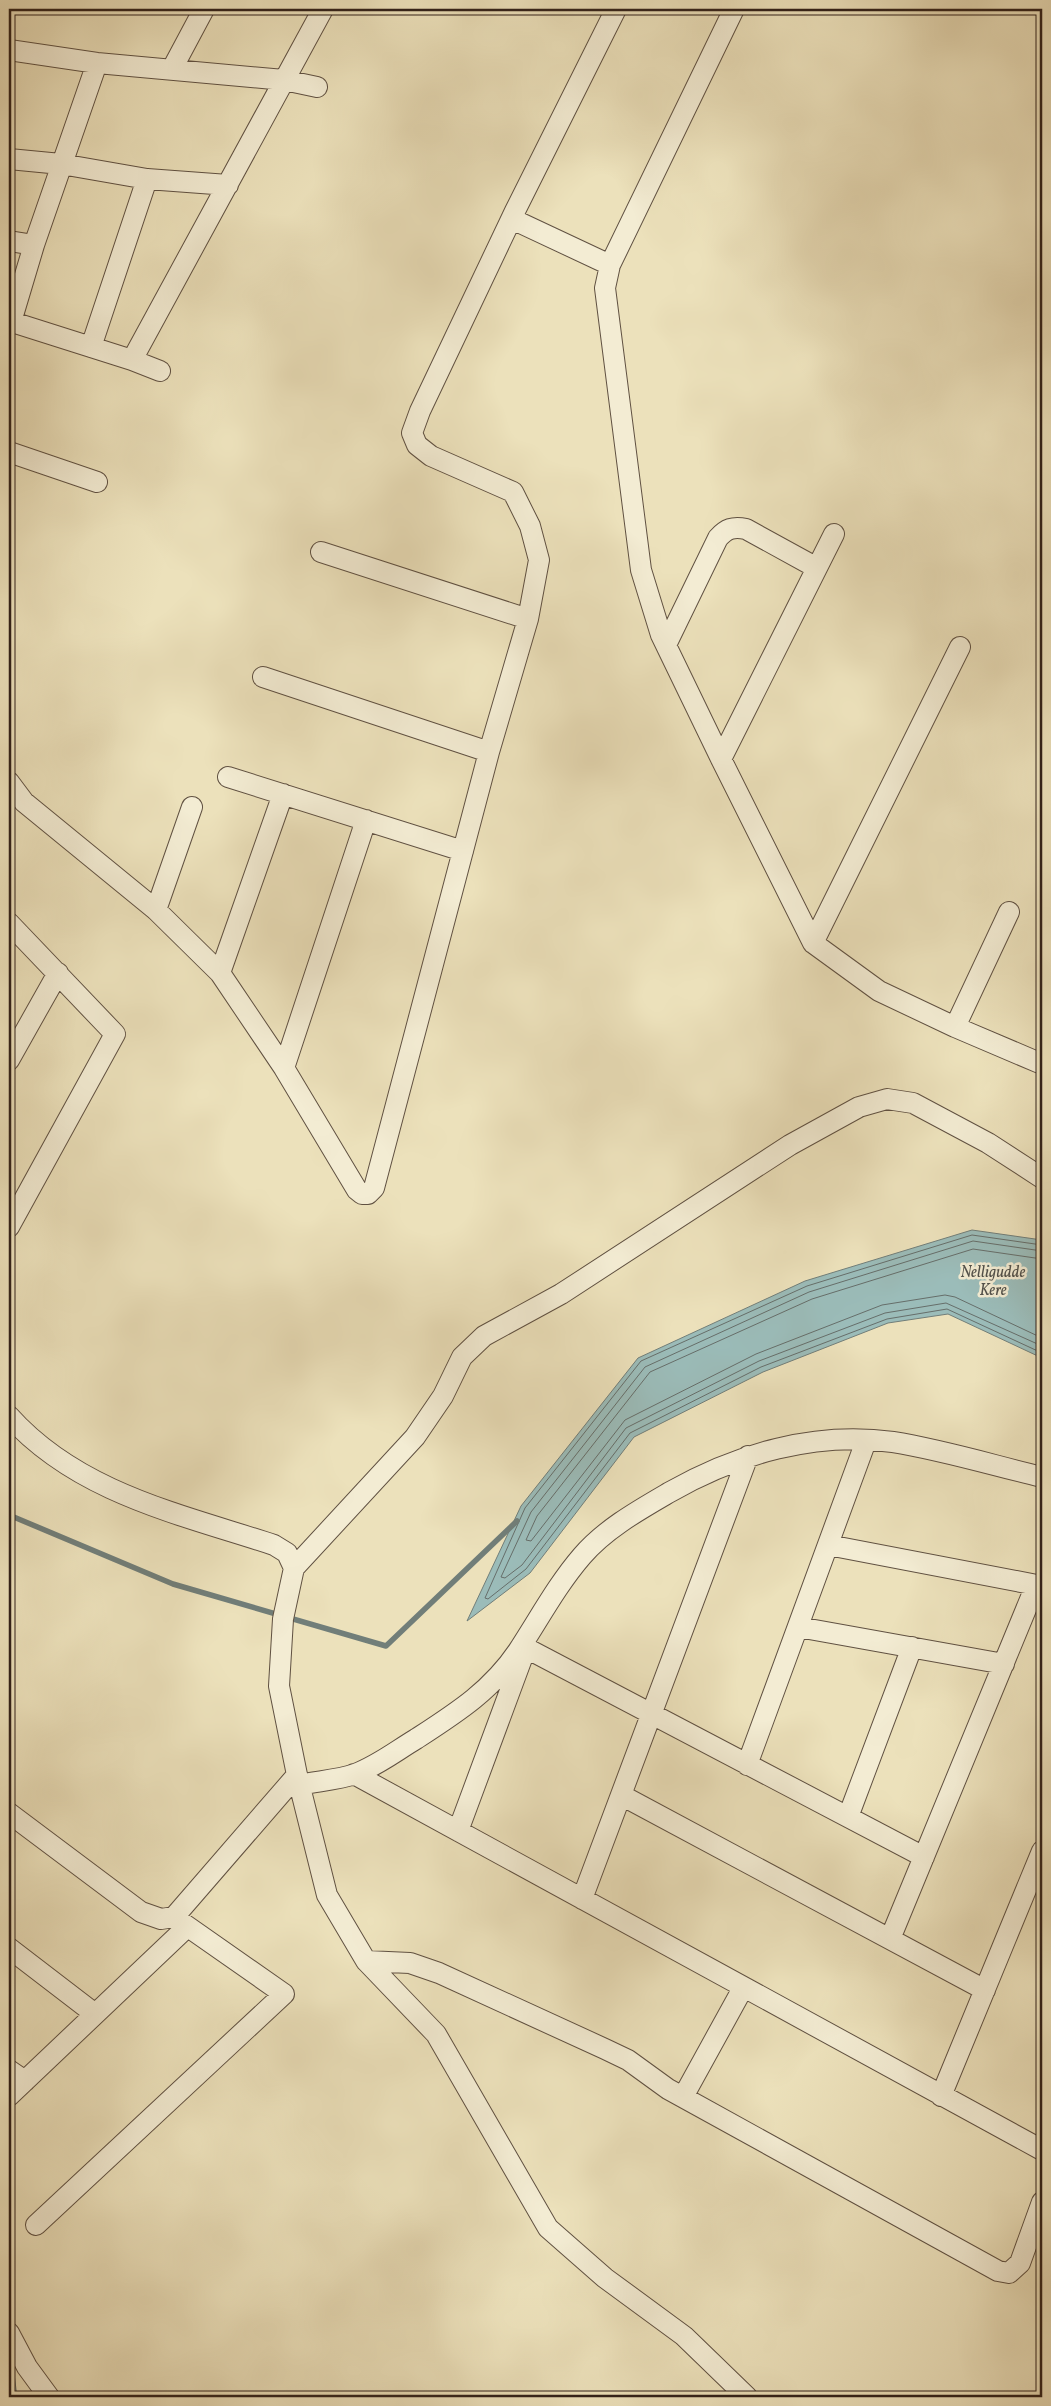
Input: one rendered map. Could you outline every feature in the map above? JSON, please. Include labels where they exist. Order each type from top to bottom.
[{"type":"street","points":[[172,69],[204,9]]},
{"type":"street","points":[[132,360],[323,9]]},
{"type":"street","points":[[9,782],[24,802],[156,910],[220,973],[284,1068],[357,1190],[362,1194],[368,1194],[374,1188],[489,752],[528,619],[538,560],[530,526],[513,492],[431,456],[417,445],[412,433],[424,403],[512,219],[616,9]]},
{"type":"street","points":[[734,9],[610,265],[605,288],[641,570],[666,645],[721,760],[813,943],[879,991],[955,1027],[1042,1064]]},
{"type":"street","points":[[9,50],[98,63],[284,80],[317,87]]},
{"type":"street","points":[[98,63],[61,164],[10,322],[132,360],[160,371]]},
{"type":"street","points":[[9,159],[61,164],[147,179],[228,185]]},
{"type":"street","points":[[91,347],[147,179]]},
{"type":"street","points":[[512,219],[610,265]]},
{"type":"street","points":[[9,241],[34,245]]},
{"type":"street","points":[[9,452],[97,482]]},
{"type":"street","points":[[666,645],[718,538],[724,531],[736,527],[746,529],[817,568]]},
{"type":"street","points":[[721,760],[834,534]]},
{"type":"street","points":[[321,552],[528,619]]},
{"type":"street","points":[[813,943],[960,648]]},
{"type":"street","points":[[263,678],[489,752]]},
{"type":"street","points":[[228,777],[463,851]]},
{"type":"street","points":[[220,973],[283,794]]},
{"type":"street","points":[[156,910],[192,807]]},
{"type":"street","points":[[284,1068],[366,820]]},
{"type":"street","points":[[955,1027],[1009,912]]},
{"type":"street","points":[[9,923],[115,1034],[9,1227]]},
{"type":"street","points":[[9,1060],[58,973]]},
{"type":"street","points":[[747,2397],[684,2336],[605,2278],[548,2228],[436,2034],[366,1961],[327,1895],[298,1780],[279,1686],[283,1619],[294,1568],[415,1437],[444,1396],[462,1357],[484,1336],[561,1294],[790,1145],[859,1107],[887,1099],[913,1103],[988,1143],[1042,1178]]},
{"type":"street","points":[[9,1416],[66,1466],[124,1496],[274,1545],[287,1553],[294,1568]]},
{"type":"street","points":[[9,2096],[17,2076],[95,2014],[180,1922],[298,1780],[354,1774],[382,1761],[473,1702],[517,1652],[538,1618],[583,1555],[611,1529],[644,1507],[691,1480],[748,1456],[800,1444],[833,1440],[890,1442],[945,1452],[1042,1477]]},
{"type":"street","points":[[747,1765],[866,1441]]},
{"type":"street","points":[[582,1899],[748,1456]]},
{"type":"street","points":[[828,1545],[1039,1585],[1004,1664],[890,1939]]},
{"type":"street","points":[[458,1831],[538,1618]]},
{"type":"street","points":[[798,1627],[1004,1664]]},
{"type":"street","points":[[848,1817],[912,1647]]},
{"type":"street","points":[[526,1648],[924,1857]]},
{"type":"street","points":[[354,1774],[1042,2150]]},
{"type":"street","points":[[621,1795],[985,1990]]},
{"type":"street","points":[[9,1813],[141,1912],[161,1919],[180,1922],[284,1994],[36,2226]]},
{"type":"street","points":[[941,2096],[1042,1851]]},
{"type":"street","points":[[9,1948],[95,2014]]},
{"type":"street","points":[[366,1961],[410,1963],[439,1974],[628,2060],[683,2097],[998,2271],[1009,2273],[1020,2263],[1042,2202]]},
{"type":"street","points":[[683,2097],[743,1988]]},
{"type":"street","points":[[9,2333],[27,2367],[49,2397]]},
{"type":"street","points":[[27,2367],[34,2397]]},
{"type":"water","name":"Nelligudde Kere","points":[[972,1230],[1042,1240],[1042,1358],[948,1314],[888,1323],[763,1372],[634,1437],[530,1573],[467,1621],[521,1506],[638,1358],[805,1281]]},
{"type":"water","points":[[9,2355],[12,2358],[17,2397],[9,2397]]},
{"type":"waterway","points":[[9,1515],[173,1584],[386,1646],[517,1521]]}]
